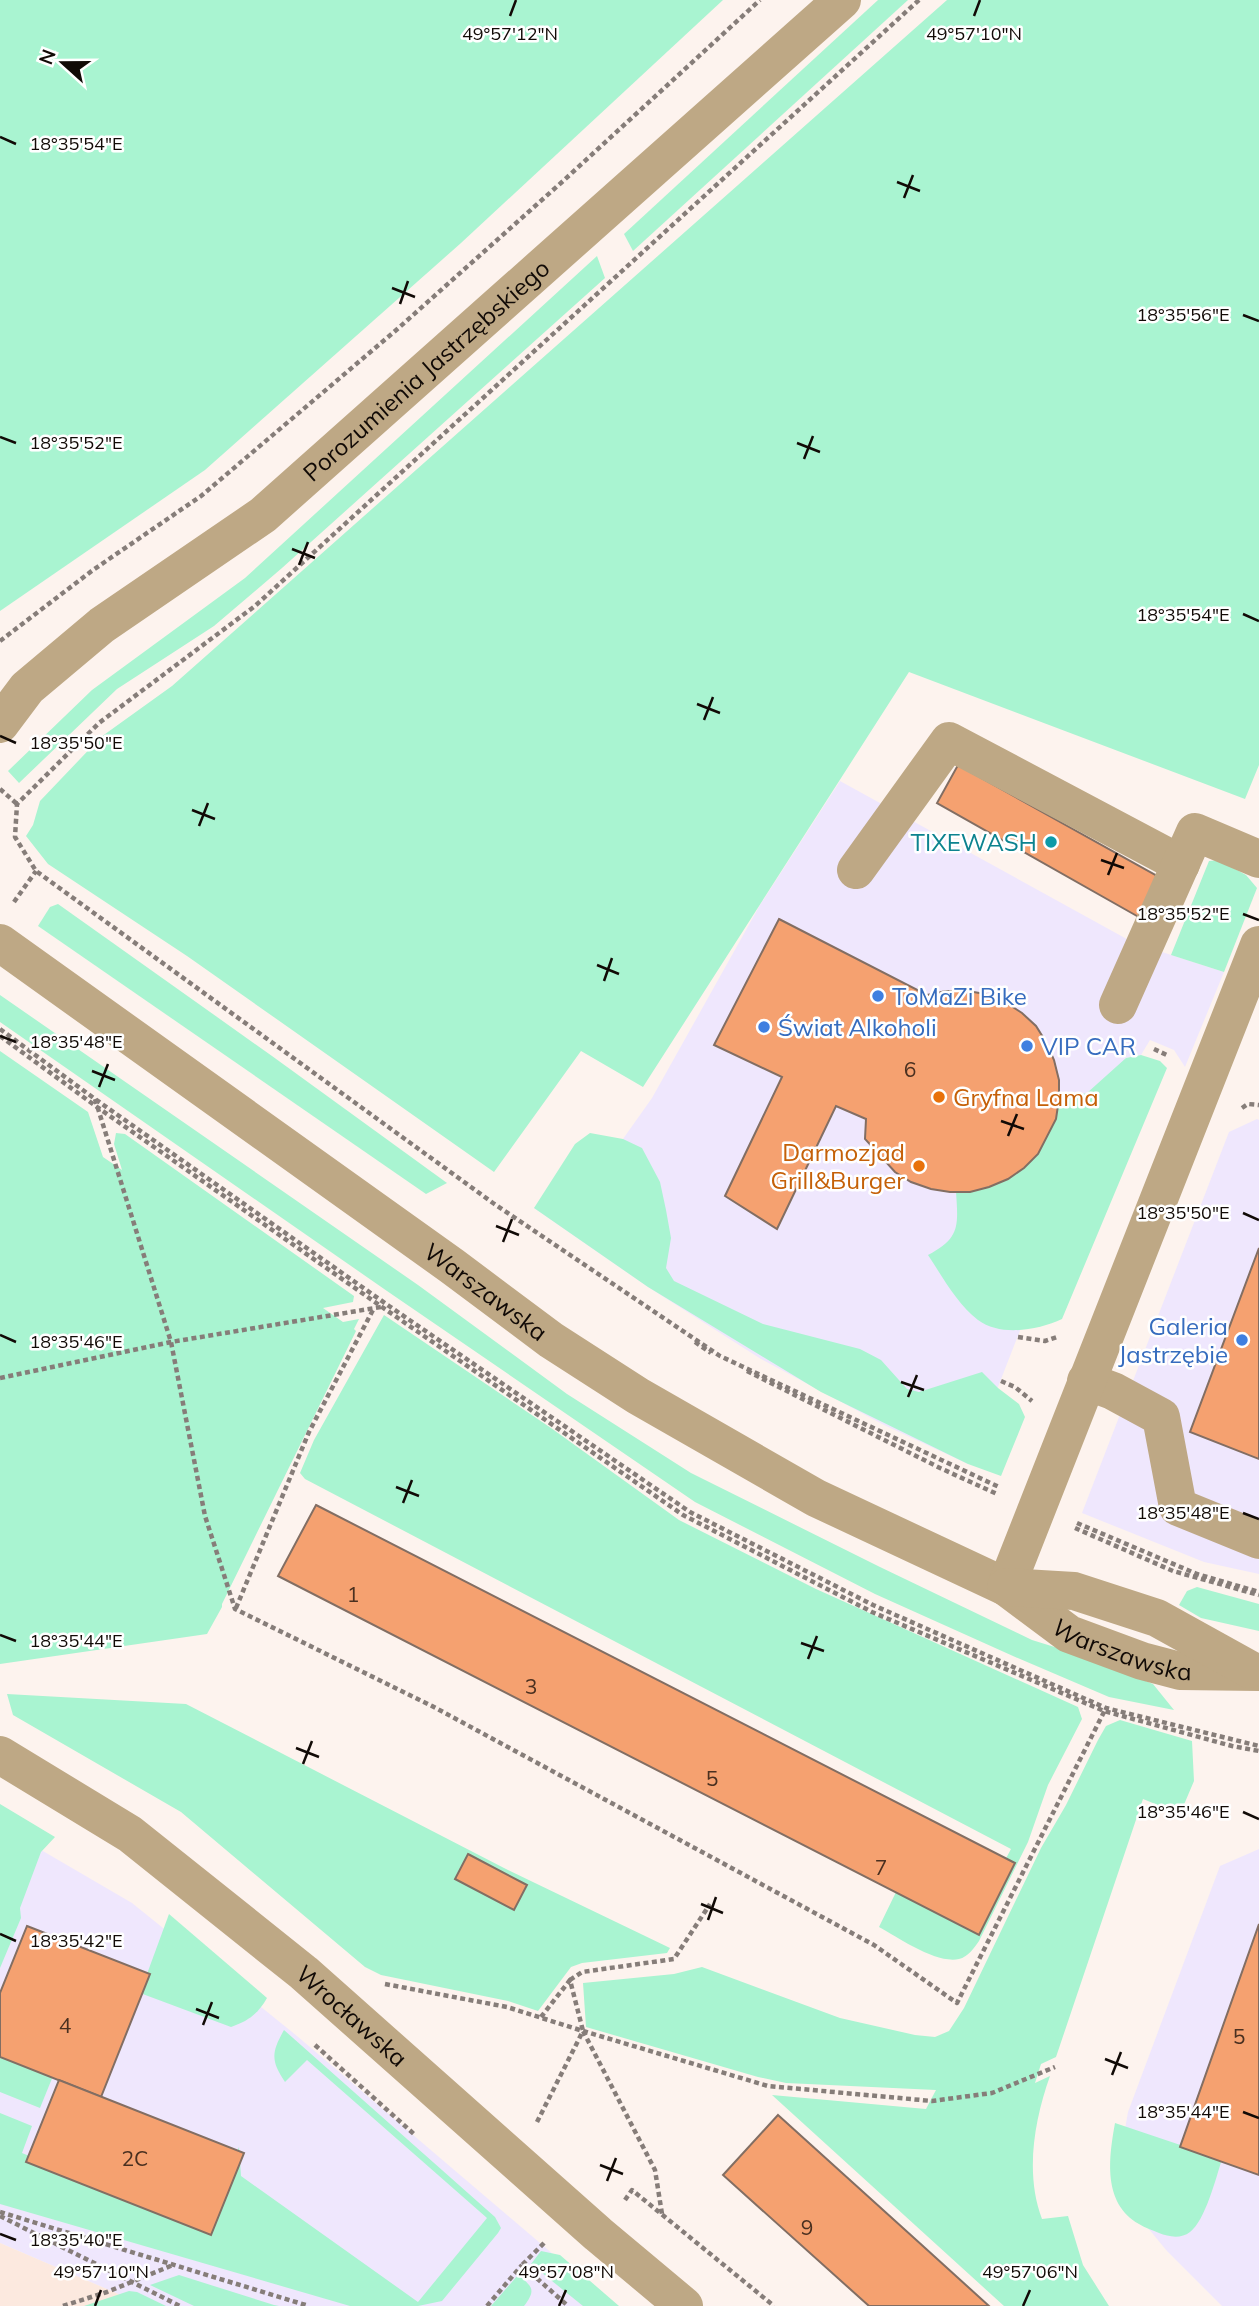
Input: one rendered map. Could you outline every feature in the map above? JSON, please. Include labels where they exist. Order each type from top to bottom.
[{"type":"street","name":"Porozumienia Jastrzębskiego","points":[[0,724],[27,688],[102,625],[263,515],[842,0]]},
{"type":"street","points":[[856,870],[949,741],[1181,864]]},
{"type":"street","points":[[1118,1005],[1195,832],[1259,859]]},
{"type":"street","name":"Warszawska","points":[[4,927],[551,1340],[638,1396],[816,1498],[1006,1587],[1074,1591],[1157,1618],[1255,1671]]},
{"type":"street","points":[[1006,1587],[1259,945]]},
{"type":"street","points":[[1086,1381],[1113,1391],[1161,1416],[1178,1507],[1259,1540]]},
{"type":"street","name":"Wrocławska","points":[[0,1755],[130,1834],[304,1973],[598,2234],[684,2306]]},
{"type":"path","points":[[0,642],[93,570],[201,496],[394,332],[760,0]]},
{"type":"path","points":[[493,1203],[36,872],[15,836],[17,804],[99,723],[255,606],[919,0]]},
{"type":"path","points":[[0,789],[17,804]]},
{"type":"path","points":[[4,927],[36,872]]},
{"type":"path","points":[[0,1029],[389,1306],[690,1512],[873,1605],[1105,1710]]},
{"type":"path","points":[[0,1036],[382,1307],[683,1515],[872,1612],[1105,1710],[1259,1749]]},
{"type":"path","points":[[95,1099],[171,1342],[205,1516],[236,1609],[432,1706],[874,1945],[957,2003],[1105,1710]]},
{"type":"path","points":[[484,1197],[720,1356],[1036,1508],[1197,1574],[1259,1594]]},
{"type":"path","points":[[0,1378],[171,1342],[389,1306]]},
{"type":"path","points":[[236,1609],[309,1432],[374,1308]]},
{"type":"path","points":[[541,2017],[570,1980],[582,1972],[674,1959],[710,1904]]},
{"type":"path","points":[[570,1980],[583,2031],[655,2170],[662,2215]]},
{"type":"path","points":[[373,1982],[507,2007],[768,2086],[932,2101],[992,2092],[1055,2067]]},
{"type":"path","points":[[532,2131],[583,2031]]},
{"type":"path","points":[[0,2214],[309,2306]]},
{"type":"path","points":[[0,2214],[180,2306]]},
{"type":"path","points":[[487,2306],[549,2237]]},
{"type":"path","points":[[63,2306],[133,2283],[174,2265]]},
{"type":"path","points":[[522,2265],[568,2306]]},
{"type":"shaded area","points":[[840,781],[1134,943],[1224,972],[1185,1067],[1174,1050],[1150,1040],[1141,1055],[1126,1058],[968,1464],[884,1425],[761,1359],[648,1287],[534,1208],[618,1146],[652,1098],[760,905]]},
{"type":"shaded area","points":[[1257,1119],[1259,1574],[1204,1562],[1082,1513],[1229,1132]]},
{"type":"shaded area","points":[[0,1826],[132,1903],[297,2036],[614,2306],[146,2306],[0,2243]]},
{"type":"shaded area","points":[[1259,1849],[1259,2306],[1222,2306],[1148,2228],[1124,2135],[1128,2112],[1220,1866]]},
{"type":"shaded area","points":[[0,2243],[146,2306],[0,2306]]},
{"type":"green space","points":[[0,0],[723,0],[461,243],[205,470],[0,611]]},
{"type":"green space","points":[[878,0],[908,0],[633,251],[624,234]]},
{"type":"green space","points":[[947,0],[1259,0],[1259,765],[1245,799],[909,672],[643,1087],[581,1051],[494,1172],[187,956],[48,864],[26,836],[33,825],[40,801],[101,737],[172,686]]},
{"type":"green space","points":[[597,256],[605,278],[282,568],[214,626],[117,689],[19,783],[8,771],[92,690],[245,578]]},
{"type":"green space","points":[[1219,860],[1246,875],[1257,888],[1224,972],[1171,955],[1209,861]]},
{"type":"green space","points":[[58,904],[447,1183],[426,1194],[38,926],[50,907]]},
{"type":"green space","points":[[0,995],[418,1285],[567,1394],[691,1473],[1032,1640],[1090,1658],[1153,1684],[1174,1710],[1109,1697],[1013,1656],[875,1594],[695,1502],[0,1022]]},
{"type":"green space","points":[[0,1051],[88,1112],[103,1157],[122,1170],[114,1144],[116,1133],[125,1134],[354,1296],[353,1302],[323,1308],[343,1322],[359,1319],[354,1329],[356,1331],[207,1634],[0,1664]]},
{"type":"green space","points":[[1141,1055],[1160,1061],[1167,1068],[1062,1319],[1020,1330],[997,1329],[978,1320],[957,1298],[928,1255],[947,1243],[952,1236],[957,1222],[956,1191],[995,1185],[1026,1166],[1047,1136],[1059,1099],[1087,1093],[1126,1058]]},
{"type":"green space","points":[[590,1133],[623,1139],[642,1148],[660,1182],[671,1238],[666,1268],[674,1281],[763,1324],[860,1349],[881,1360],[907,1389],[919,1392],[982,1372],[1019,1404],[1025,1417],[1001,1476],[968,1464],[821,1392],[648,1287],[534,1208],[575,1144]]},
{"type":"green space","points":[[384,1315],[551,1428],[679,1520],[816,1589],[1078,1707],[1082,1719],[1048,1785],[1028,1842],[979,1941],[968,1954],[959,1959],[940,1958],[879,1927],[897,1890],[969,1928],[1011,1849],[305,1479],[300,1473],[314,1440]]},
{"type":"green space","points":[[1197,1587],[1259,1604],[1259,1631],[1201,1618],[1179,1605],[1187,1591]]},
{"type":"green space","points":[[7,1694],[186,1704],[504,1868],[670,1948],[667,1953],[582,1963],[571,1967],[538,2011],[508,2001],[381,1975],[365,1967],[181,1812],[13,1715]]},
{"type":"green space","points":[[1120,1720],[1192,1741],[1194,1781],[1180,1814],[1143,1799],[1056,2057],[1041,2064],[1035,2083],[1050,2076],[1036,2129],[1033,2166],[1042,2219],[1068,2216],[1083,2265],[1109,2306],[1004,2306],[772,2095],[926,2109],[936,2090],[786,2083],[586,2027],[583,1983],[674,1974],[702,1967],[840,2018],[915,2035],[935,2037],[949,2031],[964,2008],[1041,1848],[1098,1740],[1106,1726]]},
{"type":"green space","points":[[0,1804],[55,1837],[41,1852],[20,1908],[21,1918],[0,1968]]},
{"type":"green space","points":[[169,1914],[267,1998],[252,2016],[231,2027],[140,1993]]},
{"type":"green space","points":[[284,2030],[495,2217],[501,2228],[498,2233],[442,2301],[418,2306],[350,2306],[0,2204],[0,2113],[32,2126],[22,2153],[205,2228],[239,2147],[241,2176],[418,2302],[487,2218],[307,2060],[285,2082],[274,2057]]},
{"type":"green space","points":[[0,2049],[55,2071],[40,2108],[0,2092]]},
{"type":"green space","points":[[1115,2123],[1222,2159],[1205,2209],[1190,2232],[1175,2237],[1159,2233],[1139,2224],[1127,2215],[1119,2204],[1114,2192],[1110,2164]]},
{"type":"green space","points":[[541,2251],[560,2255],[619,2306],[583,2306],[531,2264]]},
{"type":"green space","points":[[179,2275],[279,2306],[194,2306],[150,2285]]},
{"type":"green space","points":[[518,2275],[531,2289],[524,2306],[491,2306]]},
{"type":"green space","points":[[129,2291],[166,2306],[84,2306]]},
{"type":"building","name":"TIXEWASH","points":[[958,765],[1166,881],[1144,920],[937,803]]},
{"type":"building","points":[[779,919],[927,995],[946,991],[985,994],[1022,1013],[1036,1026],[1046,1042],[1059,1080],[1056,1119],[1038,1154],[1008,1179],[989,1187],[970,1192],[931,1189],[911,1182],[895,1172],[865,1139],[866,1119],[836,1106],[777,1229],[725,1196],[782,1077],[714,1045]]},
{"type":"building","name":"Galeria Jastrzębie","points":[[1259,1248],[1259,1459],[1190,1432]]},
{"type":"building","points":[[316,1505],[1015,1863],[979,1935],[278,1576]]},
{"type":"building","points":[[468,1854],[527,1885],[514,1910],[455,1879]]},
{"type":"building","points":[[1259,1924],[1259,2175],[1180,2147]]},
{"type":"building","points":[[27,1926],[150,1974],[101,2097],[0,2057],[0,1993]]},
{"type":"building","points":[[59,2080],[244,2153],[211,2235],[26,2162]]},
{"type":"building","points":[[778,2115],[989,2306],[869,2306],[723,2175]]},
{"type":"place","name":"TIXEWASH","points":[[1051,842]]},
{"type":"place","name":"ToMaZi Bike","points":[[878,996]]},
{"type":"place","name":"Świat Alkoholi","points":[[764,1027]]},
{"type":"place","name":"VIP CAR","points":[[1027,1046]]},
{"type":"place","name":"Gryfna Lama","points":[[939,1097]]},
{"type":"place","name":"Darmozjad Grill&Burger","points":[[919,1166]]},
{"type":"place","name":"Galeria Jastrzębie","points":[[1242,1340]]}]
